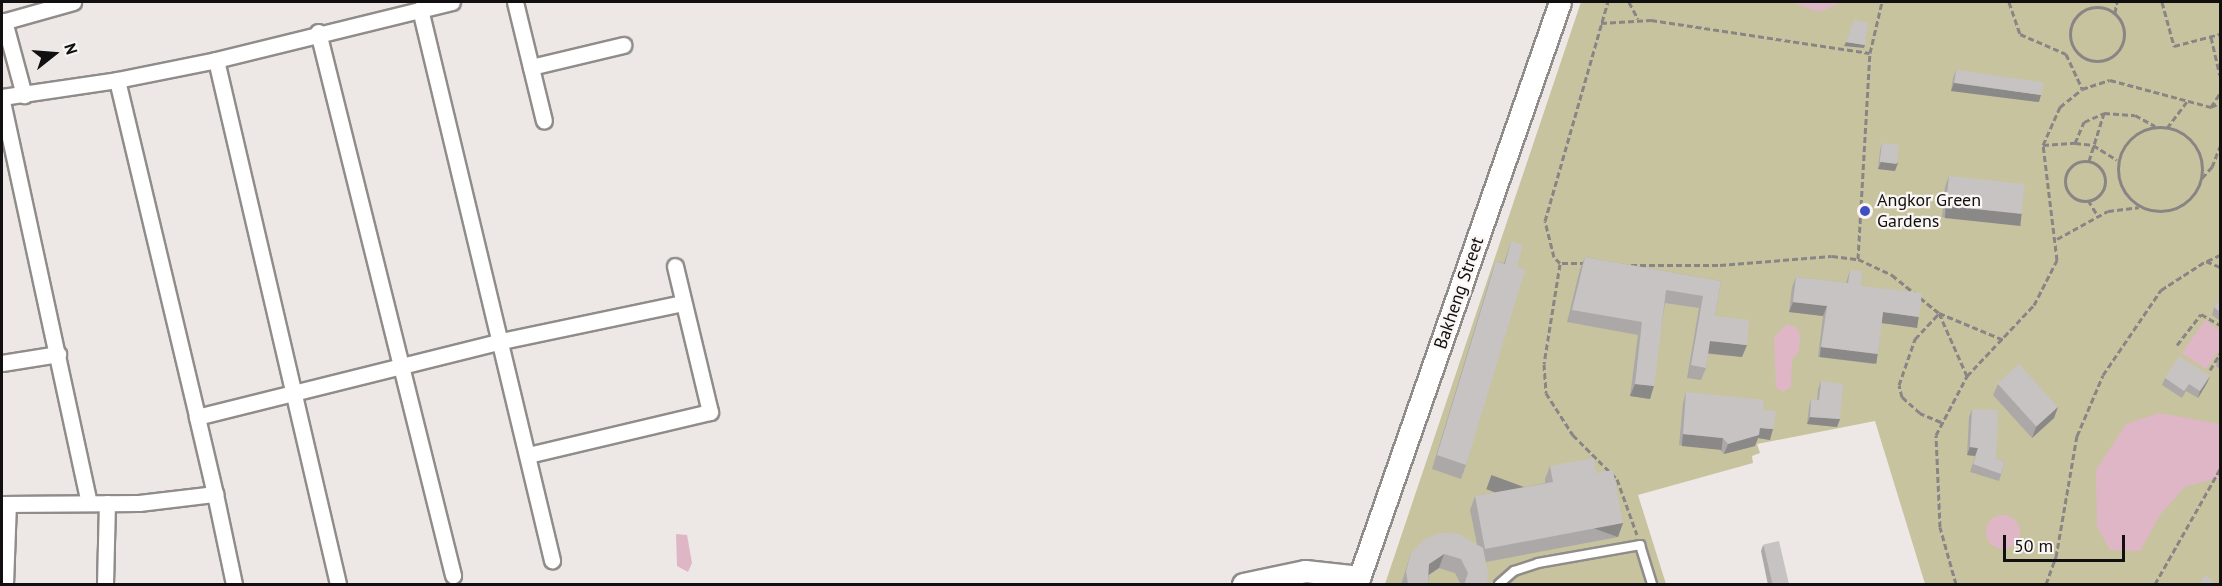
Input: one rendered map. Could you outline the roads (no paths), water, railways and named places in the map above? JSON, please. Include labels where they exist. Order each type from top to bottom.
[{"type":"street","points":[[24,96],[3,21],[73,2]]},
{"type":"street","points":[[89,502],[2,99],[117,80],[216,60],[318,32],[452,2]]},
{"type":"street","points":[[515,2],[544,121]]},
{"type":"street","name":"Bakheng Street","points":[[1358,581],[1560,2]]},
{"type":"street","points":[[420,9],[552,560]]},
{"type":"street","points":[[318,32],[404,366],[453,575]]},
{"type":"street","points":[[531,67],[623,45]]},
{"type":"street","points":[[216,60],[338,585]]},
{"type":"street","points":[[117,80],[215,494],[234,585]]},
{"type":"street","points":[[528,455],[710,411],[682,303],[675,266]]},
{"type":"street","points":[[196,417],[501,341],[682,303]]},
{"type":"street","points":[[2,363],[58,354]]},
{"type":"street","points":[[5,585],[5,504],[107,503],[215,494]]},
{"type":"street","points":[[105,585],[107,503]]},
{"type":"street","points":[[1243,585],[1305,571],[1358,581]]},
{"type":"lane","points":[[1499,585],[1514,571],[1538,563],[1640,545],[1652,585]]},
{"type":"place","name":"Angkor Green Gardens","points":[[1865,211]]}]
